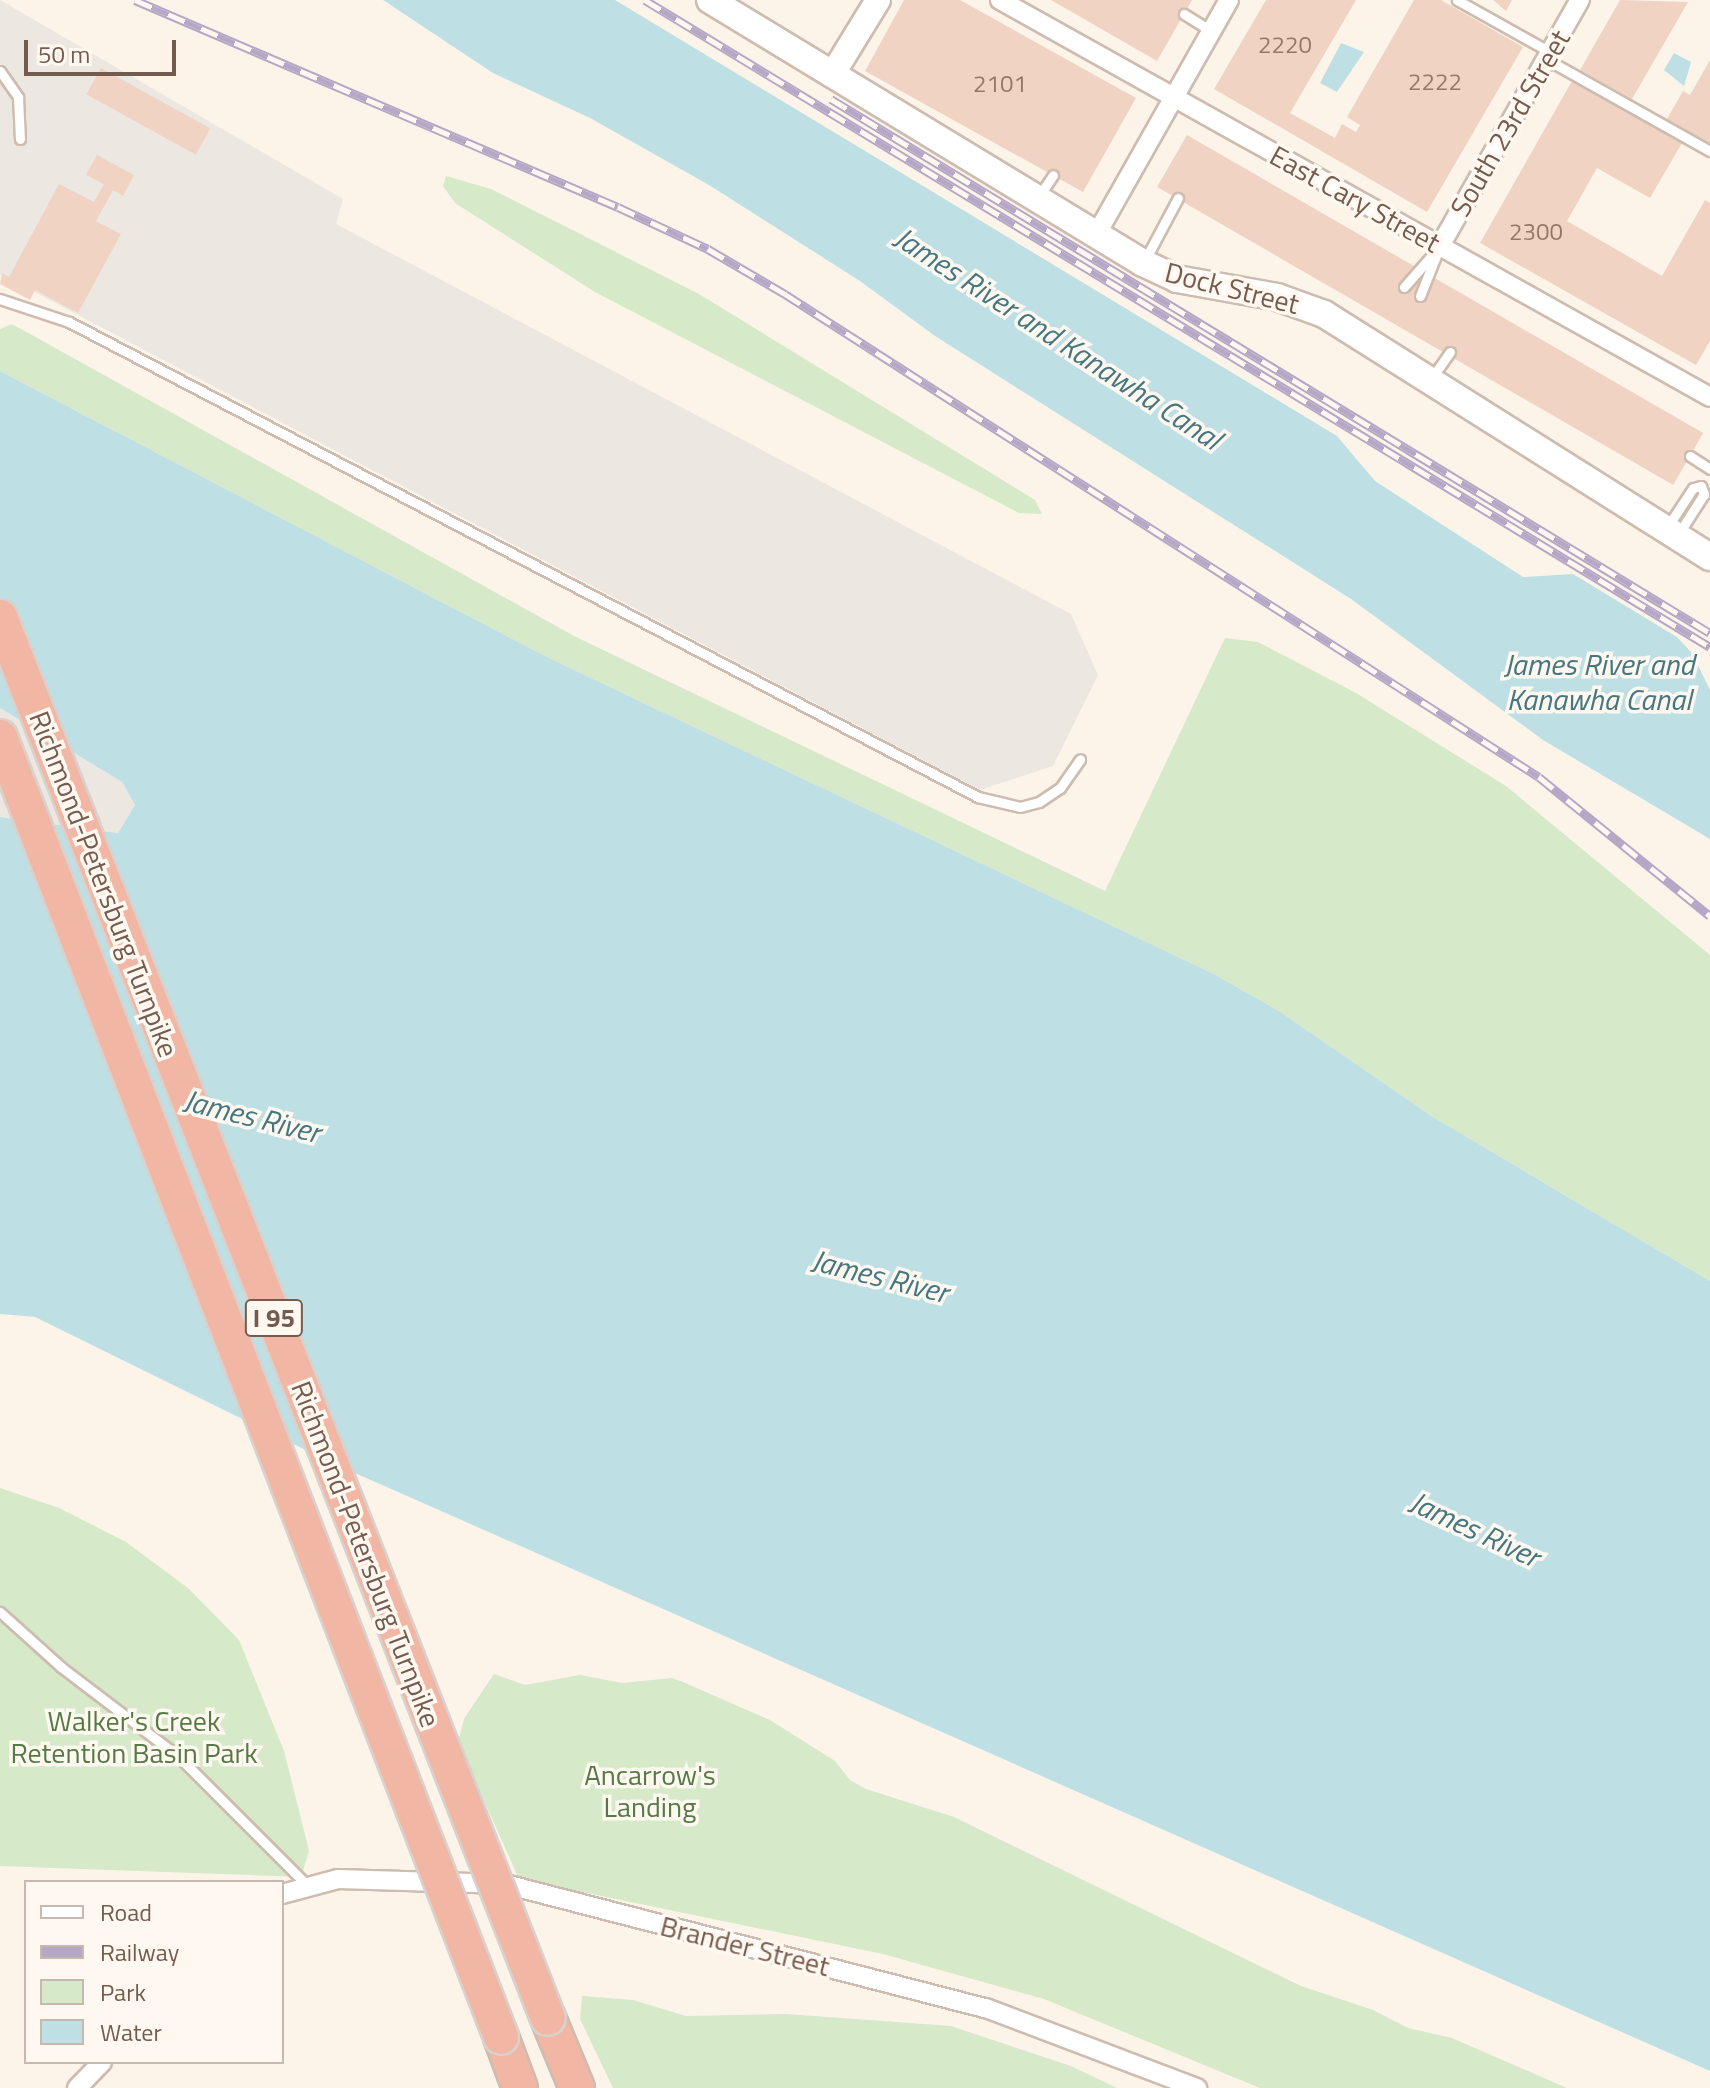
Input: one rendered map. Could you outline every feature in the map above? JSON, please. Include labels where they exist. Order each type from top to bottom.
[{"type":"highway","name":"Richmond-Petersburg Turnpike","points":[[0,617],[577,2088]]},
{"type":"highway","name":"Richmond-Petersburg Turnpike","points":[[0,737],[520,2088]]},
{"type":"main road","name":"Dock Street","points":[[710,0],[1143,263],[1195,284],[1299,303],[1431,379],[1710,557]]},
{"type":"street","points":[[832,75],[878,0]]},
{"type":"street","name":"East Cary Street","points":[[1000,0],[1710,397]]},
{"type":"street","points":[[1096,235],[1229,0]]},
{"type":"street","name":"South 23rd Street","points":[[1440,246],[1580,0]]},
{"type":"street","name":"Brander Street","points":[[284,1893],[338,1879],[505,1884],[986,2008],[1197,2088]]},
{"type":"street","points":[[77,2088],[94,2066]]},
{"type":"lane","points":[[1457,0],[1710,151]]},
{"type":"lane","points":[[1184,14],[1211,31]]},
{"type":"lane","points":[[0,71],[18,97],[20,139]]},
{"type":"lane","points":[[1038,199],[1053,175]]},
{"type":"lane","points":[[1143,263],[1178,198]]},
{"type":"lane","points":[[1404,287],[1440,246]]},
{"type":"lane","points":[[1420,296],[1440,246]]},
{"type":"lane","points":[[0,299],[69,322],[978,797],[1020,807],[1039,802],[1060,788],[1080,759]]},
{"type":"lane","points":[[1431,379],[1450,352]]},
{"type":"lane","points":[[1672,533],[1693,488],[1701,486],[1710,470],[1690,456]]},
{"type":"lane","points":[[0,1612],[61,1667],[179,1757],[307,1885]]},
{"type":"shaded area","points":[[0,0],[343,199],[336,224],[1071,614],[1098,675],[1053,766],[980,790],[0,274]]},
{"type":"shaded area","points":[[0,708],[122,782],[135,805],[118,833],[0,817]]},
{"type":"green space","points":[[446,176],[491,189],[699,294],[1035,500],[1042,514],[1019,513],[595,292],[455,203],[443,186]]},
{"type":"green space","points":[[12,324],[574,636],[1105,891],[1225,638],[1258,642],[1356,693],[1506,786],[1710,955],[1710,1281],[1433,1117],[1279,1011],[1214,974],[547,657],[0,371],[0,329]]},
{"type":"green space","name":"Walker's Creek Retention Basin Park","points":[[0,1488],[59,1508],[126,1542],[188,1588],[239,1640],[284,1751],[309,1851],[301,1877],[0,1866]]},
{"type":"green space","name":"Ancarrow's Landing","points":[[494,1674],[525,1685],[580,1675],[622,1683],[672,1678],[683,1682],[770,1720],[835,1761],[850,1780],[866,1789],[954,1817],[1301,1986],[1373,2010],[1408,2028],[1452,2038],[1567,2088],[1260,2088],[1044,1999],[883,1954],[519,1879],[458,1742],[464,1719]]},
{"type":"green space","points":[[582,1996],[633,2000],[686,2016],[786,2014],[951,2026],[1071,2066],[1117,2088],[613,2088],[580,2019]]},
{"type":"water","name":"James River and Kanawha Canal","points":[[383,0],[615,0],[1337,436],[1375,481],[1523,577],[1573,574],[1677,637],[1692,653],[1710,690],[1710,839],[1543,740],[1351,599],[935,336],[860,281],[709,185],[590,118],[493,73]]},
{"type":"water","points":[[1341,43],[1364,52],[1337,92],[1320,83]]},
{"type":"water","points":[[1674,53],[1691,62],[1684,86],[1664,70]]},
{"type":"water","name":"James River","points":[[0,371],[547,657],[1214,974],[1279,1011],[1433,1117],[1710,1281],[1710,2071],[330,1462],[35,1317],[0,1314],[0,817],[118,833],[135,805],[122,782],[0,708]]},
{"type":"building","points":[[904,0],[960,0],[1136,98],[1083,192],[865,71]]},
{"type":"building","points":[[1051,0],[1192,0],[1157,61]]},
{"type":"building","points":[[1266,0],[1356,0],[1290,113],[1335,138],[1342,124],[1356,132],[1360,125],[1347,117],[1414,0],[1441,0],[1523,47],[1427,212],[1214,89]]},
{"type":"building","points":[[1493,0],[1512,0],[1506,11]]},
{"type":"building","points":[[1620,0],[1688,2],[1632,99],[1580,70]]},
{"type":"building","points":[[1710,60],[1710,144],[1667,119],[1683,91],[1690,95]]},
{"type":"building","points":[[101,68],[210,129],[196,155],[86,94]]},
{"type":"building","points":[[1572,81],[1682,143],[1650,198],[1597,168],[1567,221],[1662,276],[1705,200],[1710,203],[1710,341],[1696,365],[1480,243]]},
{"type":"building","points":[[1187,135],[1703,433],[1673,485],[1157,187]]},
{"type":"building","points":[[97,155],[134,175],[123,196],[113,190],[96,221],[121,234],[78,313],[35,290],[30,300],[0,284],[2,273],[9,277],[59,184],[94,202],[104,184],[86,175]]},
{"type":"railway","points":[[135,0],[618,207],[708,249],[785,294],[1539,777],[1710,916]]},
{"type":"railway","points":[[645,0],[1710,647]]},
{"type":"railway","points":[[831,99],[1710,633]]}]
